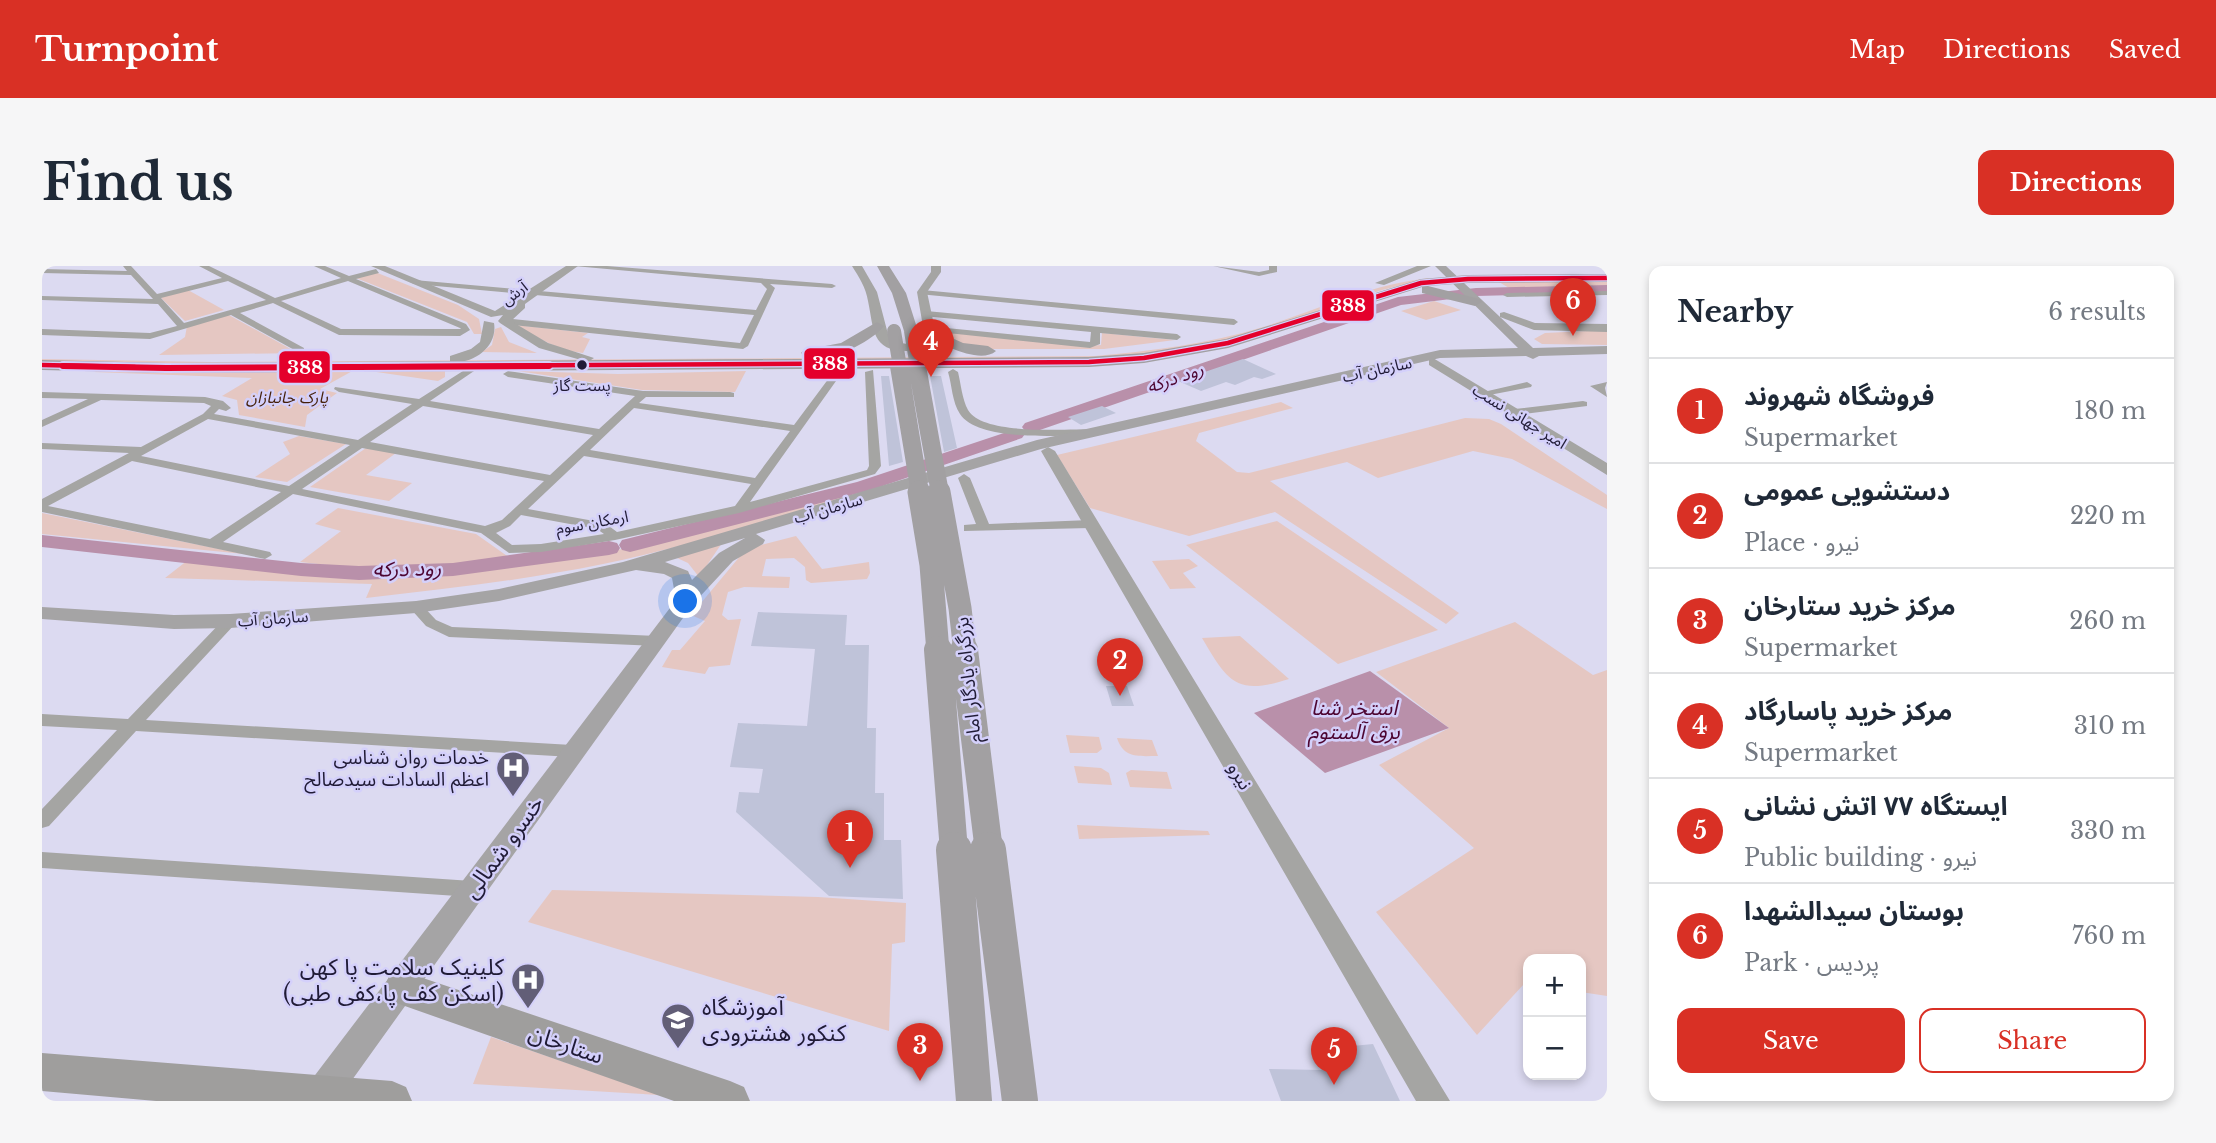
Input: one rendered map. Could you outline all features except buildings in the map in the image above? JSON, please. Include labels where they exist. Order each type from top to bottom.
[{"type":"highway","name":"بزرگراه یادگار امام","points":[[869,266],[885,293],[911,326],[974,1101]]},
{"type":"highway","name":"بزرگراه یادگار امام","points":[[883,266],[899,293],[911,326],[960,608],[1020,1101]]},
{"type":"highway","points":[[793,365],[838,372],[953,372],[1026,359],[1056,348],[1118,352],[1180,344],[1251,326],[1380,283],[1463,284],[1517,278],[1607,276]]},
{"type":"highway","points":[[42,365],[166,368],[793,365],[1144,358],[1193,351],[1266,332],[1405,287],[1607,276]]},
{"type":"highway","points":[[1405,287],[1436,291],[1463,284]]},
{"type":"highway","points":[[1338,297],[1354,303]]},
{"type":"highway","points":[[42,357],[177,360],[588,358],[838,349],[911,326],[959,347],[1026,359]]},
{"type":"highway","points":[[743,352],[1026,359]]},
{"type":"main road","points":[[1463,284],[1504,315],[1535,349]]},
{"type":"main road","points":[[1463,284],[1507,332],[1535,349]]},
{"type":"main road","points":[[1457,352],[1495,343],[1507,332]]},
{"type":"main road","name":"سازمان آب","points":[[42,613],[174,622],[230,621],[416,607],[499,595],[627,567],[839,510],[966,474],[1047,441],[1430,360],[1535,349],[1607,351]]},
{"type":"main road","name":"سازمان آب","points":[[966,474],[1037,445],[1457,352],[1535,349],[1607,351]]},
{"type":"main road","name":"سازمان آب","points":[[686,600],[735,549],[839,510]]},
{"type":"main road","points":[[627,567],[659,567],[676,571],[684,580],[686,600]]},
{"type":"main road","name":"خسرو شمالی","points":[[319,1098],[402,988],[572,751],[657,642],[686,600]]},
{"type":"main road","name":"ستارخان","points":[[402,988],[730,1101]]},
{"type":"main road","points":[[42,1072],[319,1098],[392,1101]]},
{"type":"street","points":[[203,266],[269,300],[347,334],[467,329],[318,266]]},
{"type":"street","points":[[576,266],[765,283],[832,286]]},
{"type":"street","name":"آرش","points":[[493,320],[576,266]]},
{"type":"street","points":[[857,266],[871,292],[911,326],[1056,348],[1093,345],[1096,329]]},
{"type":"street","points":[[911,326],[922,292],[936,272],[936,266]]},
{"type":"street","points":[[1217,266],[1266,274],[1273,271],[1273,266]]},
{"type":"street","points":[[1380,283],[1426,266]]},
{"type":"street","points":[[42,332],[150,335],[375,268],[493,320],[534,344],[588,358]]},
{"type":"street","points":[[42,271],[130,269],[181,325]]},
{"type":"street","points":[[42,298],[157,299],[228,279]]},
{"type":"street","points":[[911,326],[912,282]]},
{"type":"street","points":[[411,283],[539,291],[760,313]]},
{"type":"street","points":[[493,320],[743,352],[771,288],[765,283]]},
{"type":"street","points":[[922,292],[1234,322]]},
{"type":"street","points":[[1507,295],[1607,293]]},
{"type":"street","points":[[230,311],[301,350]]},
{"type":"street","points":[[1504,315],[1529,325],[1607,328]]},
{"type":"street","points":[[454,359],[486,345],[493,320]]},
{"type":"street","points":[[911,326],[1096,329],[1177,337]]},
{"type":"street","points":[[1535,349],[1538,332],[1575,328]]},
{"type":"street","name":"امیر جهانی نسب","points":[[1430,360],[1607,470]]},
{"type":"street","points":[[210,545],[474,367]]},
{"type":"street","points":[[739,509],[838,372]]},
{"type":"street","name":"ارمکان سوم","points":[[42,446],[135,454],[292,491],[485,530],[506,548],[513,550],[615,536],[739,509],[867,474],[874,469],[870,372]]},
{"type":"street","points":[[953,372],[965,414],[986,427],[1014,430],[1047,441],[1096,432]]},
{"type":"street","points":[[508,374],[643,394],[730,395]]},
{"type":"street","points":[[1484,393],[1527,385]]},
{"type":"street","points":[[1607,385],[1595,386],[1607,394]]},
{"type":"street","points":[[340,389],[602,433]]},
{"type":"street","points":[[485,530],[502,526],[643,394]]},
{"type":"street","points":[[42,396],[205,400],[219,403],[235,421]]},
{"type":"street","points":[[42,424],[99,398]]},
{"type":"street","points":[[42,506],[207,416],[219,403]]},
{"type":"street","points":[[1515,412],[1583,404]]},
{"type":"street","points":[[632,405],[798,429]]},
{"type":"street","points":[[207,416],[553,479]]},
{"type":"street","name":"نیرو","points":[[1047,441],[1090,524],[1434,1101]]},
{"type":"street","points":[[582,452],[758,482]]},
{"type":"street","points":[[966,474],[984,528]]},
{"type":"street","points":[[42,506],[265,555]]},
{"type":"street","points":[[519,511],[601,526],[615,536]]},
{"type":"street","points":[[968,528],[1090,524]]},
{"type":"street","points":[[416,607],[431,623],[449,632],[657,642]]},
{"type":"street","points":[[42,821],[230,621]]},
{"type":"street","points":[[42,720],[572,751]]},
{"type":"street","points":[[42,860],[472,889]]},
{"type":"green space","points":[[375,272],[458,305],[479,319],[482,334],[474,334],[467,322],[356,278]]},
{"type":"green space","points":[[1431,278],[1382,290],[1223,342],[1121,357],[168,365],[42,361],[1095,356],[1222,338],[1263,327],[1367,291]]},
{"type":"green space","points":[[1607,280],[1607,287],[1509,288],[1499,282]]},
{"type":"green space","points":[[188,290],[224,310],[185,321],[160,297]]},
{"type":"green space","points":[[1434,301],[1461,310],[1426,320],[1401,311]]},
{"type":"green space","points":[[227,314],[298,353],[159,355],[185,337],[187,326]]},
{"type":"green space","points":[[516,325],[588,333],[582,337],[590,339],[583,353],[548,343]]},
{"type":"green space","points":[[501,327],[509,342],[537,353],[482,352],[492,345],[495,329]]},
{"type":"green space","points":[[1607,330],[1607,345],[1542,344],[1534,339],[1545,333]]},
{"type":"green space","points":[[939,331],[1088,346],[1101,345],[1102,333],[1175,340],[1104,349],[986,349],[961,344]]},
{"type":"green space","name":"پارک جانبازان","points":[[353,368],[445,370],[445,377],[438,381],[356,369],[320,389],[337,393],[307,415],[305,427],[239,415],[237,400],[222,396],[252,378],[94,372],[99,370]]},
{"type":"green space","points":[[518,371],[618,374],[746,371],[735,392],[642,390]]},
{"type":"green space","points":[[1281,402],[1293,408],[1199,433],[1196,441],[1237,472],[1249,473],[1465,418],[1489,419],[1501,424],[1607,495],[1607,509],[1512,459],[1473,451],[1378,478],[1347,462],[1270,481],[1459,613],[1446,624],[1275,512],[1189,536],[1090,508],[1057,455]]},
{"type":"green space","points":[[299,436],[346,444],[287,482],[255,477],[290,454],[283,442]]},
{"type":"green space","points":[[366,448],[396,453],[366,475],[412,483],[389,501],[310,487]]},
{"type":"green space","points":[[881,482],[885,486],[674,547],[574,570],[485,584],[366,598],[372,584],[165,578],[188,560],[351,575],[419,575],[486,570],[553,561],[686,535]]},
{"type":"green space","points":[[338,508],[476,534],[513,560],[444,567],[364,569],[300,562],[341,531],[315,524]]},
{"type":"green space","points":[[42,513],[244,554],[42,534]]},
{"type":"green space","points":[[1277,521],[1438,630],[1338,664],[1186,545]]},
{"type":"green space","points":[[796,536],[822,569],[869,562],[870,573],[867,579],[811,583],[806,580],[805,567],[794,558],[766,559],[762,576],[790,577],[789,588],[744,587],[728,592],[722,615],[728,620],[741,619],[730,665],[709,667],[705,674],[662,667],[672,650],[680,650],[705,621],[691,615],[746,549]]},
{"type":"green space","points":[[722,543],[699,577],[688,563],[675,557]]},
{"type":"green space","points":[[1189,559],[1198,566],[1183,573],[1196,588],[1170,589],[1152,561]]},
{"type":"green space","points":[[1515,622],[1593,675],[1607,670],[1607,996],[1586,993],[1586,954],[1523,954],[1523,985],[1477,1035],[1376,912],[1474,848],[1379,765],[1449,728],[1376,672]]},
{"type":"green space","points":[[1240,636],[1289,679],[1257,686],[1235,681],[1219,665],[1202,638]]},
{"type":"green space","points":[[1066,735],[1099,737],[1102,749],[1097,753],[1070,753]]},
{"type":"green space","points":[[1117,738],[1152,740],[1158,756],[1128,753]]},
{"type":"green space","points":[[1074,766],[1101,768],[1109,773],[1112,785],[1078,783]]},
{"type":"green space","points":[[1131,770],[1167,772],[1172,789],[1130,787],[1126,773]]},
{"type":"green space","points":[[1077,825],[1208,831],[1210,835],[1079,839]]},
{"type":"green space","points":[[552,890],[818,897],[906,903],[905,942],[892,944],[889,1031],[528,922]]},
{"type":"green space","points":[[491,1037],[660,1095],[473,1084]]},
{"type":"water","name":"استخر شنا برق آلستوم","points":[[1370,671],[1449,728],[1325,773],[1254,713]]},
{"type":"waterway","name":"رود درکه","points":[[1031,427],[1398,301],[1476,292],[1607,289]]},
{"type":"waterway","name":"رود درکه","points":[[630,545],[864,486],[1016,434]]},
{"type":"waterway","name":"رود درکه","points":[[42,541],[202,559]]},
{"type":"waterway","name":"رود درکه","points":[[205,559],[321,571],[390,573],[485,566],[609,548]]},
{"type":"transit line","name":"388","points":[[42,365],[166,368],[1089,362],[1144,358],[1228,343],[1421,283],[1468,279],[1607,278]]},
{"type":"place","name":"بوستان سیدالشهدا","points":[[1573,336]]},
{"type":"place","name":"پست گاز","points":[[582,365]]},
{"type":"place","name":"مرکز خرید پاسارگاد","points":[[931,377]]},
{"type":"place","name":"دستشویی عمومی","points":[[1120,696]]},
{"type":"place","name":"خدمات روان شناسی اعظم السادات سیدصالح","points":[[513,798]]},
{"type":"place","name":"فروشگاه شهروند","points":[[850,868]]},
{"type":"place","name":"کلینیک سلامت پا کهن (اسکن کف پا،کفی طبی)","points":[[528,1010]]},
{"type":"place","name":"آموزشگاه کنکور هشترودی","points":[[678,1050]]},
{"type":"place","name":"مرکز خرید ستارخان","points":[[920,1081]]},
{"type":"place","name":"ایستگاه ۷۷ اتش نشانی","points":[[1334,1085]]}]
